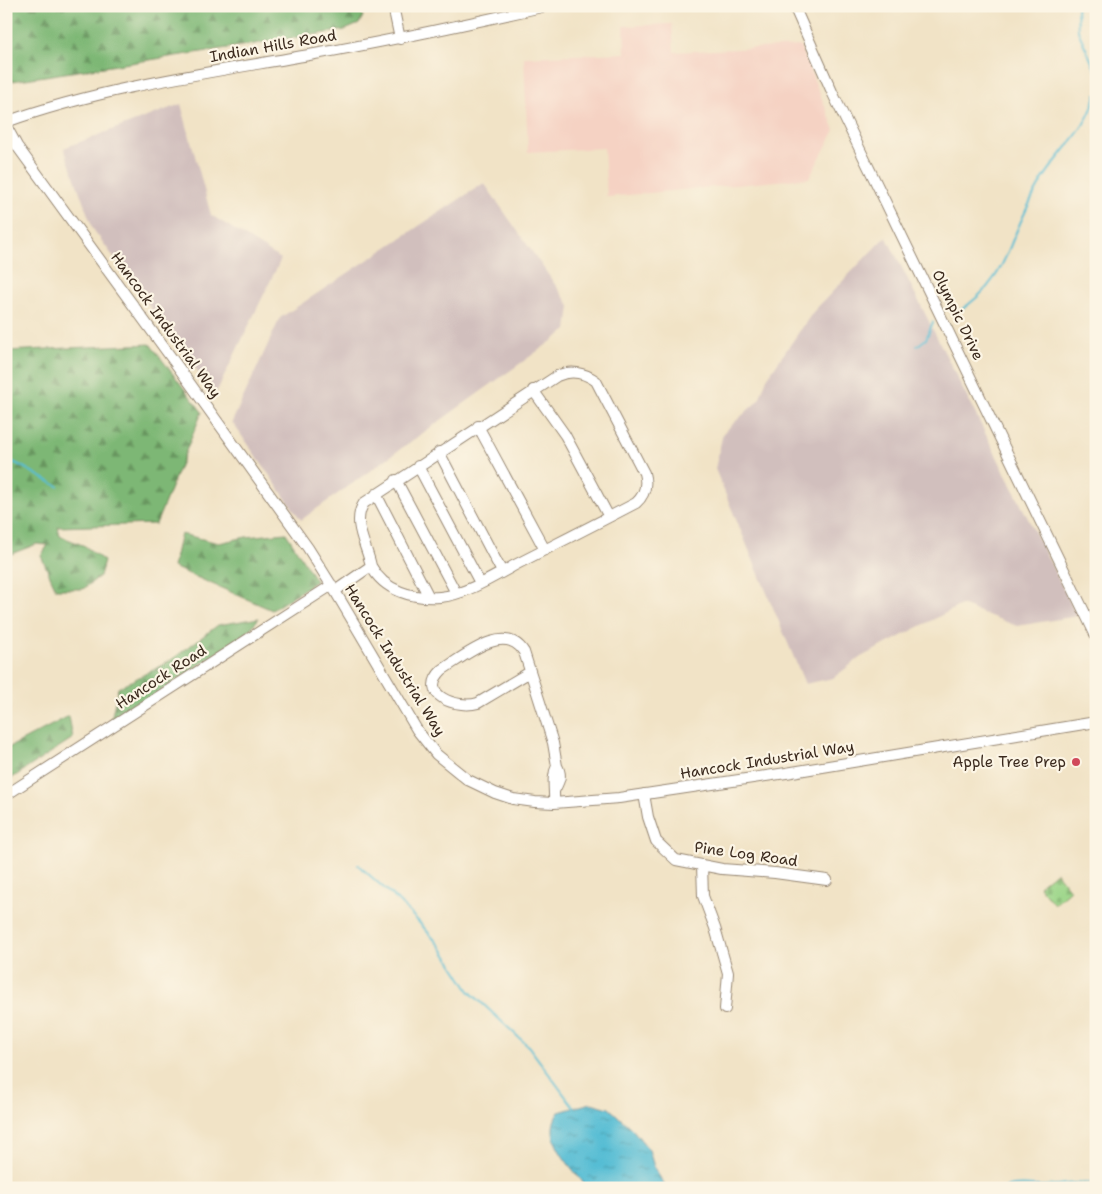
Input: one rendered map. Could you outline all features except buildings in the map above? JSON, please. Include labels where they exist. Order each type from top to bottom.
[{"type":"street","points":[[393,6],[400,39]]},
{"type":"street","name":"Indian Hills Road","points":[[6,122],[82,99],[149,84],[400,39],[546,6]]},
{"type":"street","name":"Olympic Drive","points":[[794,6],[833,94],[1096,636]]},
{"type":"street","name":"Hancock Industrial Way","points":[[6,126],[17,146],[308,548],[417,730],[436,754],[468,780],[495,793],[524,801],[554,803],[644,794],[786,773],[1096,722]]},
{"type":"street","points":[[569,372],[585,375],[596,381],[644,473],[646,481],[644,493],[639,500],[502,572],[456,593],[429,597],[403,593],[389,587],[378,578],[371,566],[358,524],[359,512],[364,503],[533,390],[557,376],[569,372]]},
{"type":"street","points":[[533,390],[565,435],[608,517]]},
{"type":"street","points":[[478,426],[545,550]]},
{"type":"street","points":[[439,452],[502,572]]},
{"type":"street","points":[[418,466],[480,583]]},
{"type":"street","points":[[396,480],[456,593]]},
{"type":"street","points":[[376,494],[429,597]]},
{"type":"street","name":"Hancock Road","points":[[6,795],[333,588],[371,566]]},
{"type":"street","points":[[530,672],[478,703],[471,705],[452,703],[443,699],[436,693],[434,687],[438,674],[442,670],[490,641],[511,640],[521,646],[524,652],[553,743],[557,766],[561,776],[555,789],[554,803]]},
{"type":"street","name":"Pine Log Road","points":[[644,794],[648,817],[656,841],[676,860],[722,869],[775,873],[827,880]]},
{"type":"street","points":[[702,864],[702,896],[715,928],[728,974],[725,1009]]},
{"type":"shaded area","points":[[672,24],[674,52],[800,46],[835,130],[809,178],[607,197],[604,148],[528,152],[524,57],[625,53],[624,26]]},
{"type":"shaded area","points":[[181,104],[211,215],[281,259],[215,395],[93,229],[64,148]]},
{"type":"shaded area","points":[[484,183],[570,306],[567,330],[301,520],[232,422],[280,318]]},
{"type":"shaded area","points":[[886,236],[1077,616],[1017,626],[961,605],[861,657],[833,678],[805,684],[715,469],[723,433],[759,400],[767,378],[813,312]]},
{"type":"green space","points":[[6,6],[358,6],[363,16],[359,24],[345,30],[6,82]]},
{"type":"green space","points":[[150,344],[202,412],[156,524],[58,527],[60,536],[85,546],[104,561],[100,576],[83,589],[56,589],[41,556],[48,545],[37,544],[6,556],[6,351]]},
{"type":"green space","points":[[286,533],[316,581],[272,610],[173,567],[181,534],[219,543],[246,537]]},
{"type":"green space","points":[[259,618],[248,632],[110,725],[118,688],[170,661],[218,625]]},
{"type":"green space","points":[[69,716],[73,738],[6,782],[6,749]]},
{"type":"green space","points":[[1056,872],[1070,890],[1054,904],[1039,886]]},
{"type":"water","points":[[591,1103],[609,1108],[633,1130],[649,1150],[654,1167],[666,1188],[587,1188],[561,1153],[553,1132],[554,1122],[559,1112]]},
{"type":"waterway","points":[[1077,6],[1078,31],[1096,71]]},
{"type":"waterway","points":[[955,314],[981,294],[997,273],[1037,188],[1087,119],[1096,95]]},
{"type":"waterway","points":[[917,346],[926,339],[933,322]]},
{"type":"waterway","points":[[6,459],[58,486]]},
{"type":"waterway","points":[[358,865],[417,920],[441,947],[469,991],[529,1047],[574,1108]]},
{"type":"waterway","points":[[1005,1188],[1096,1182]]},
{"type":"place","name":"Apple Tree Prep","points":[[1076,762]]}]
